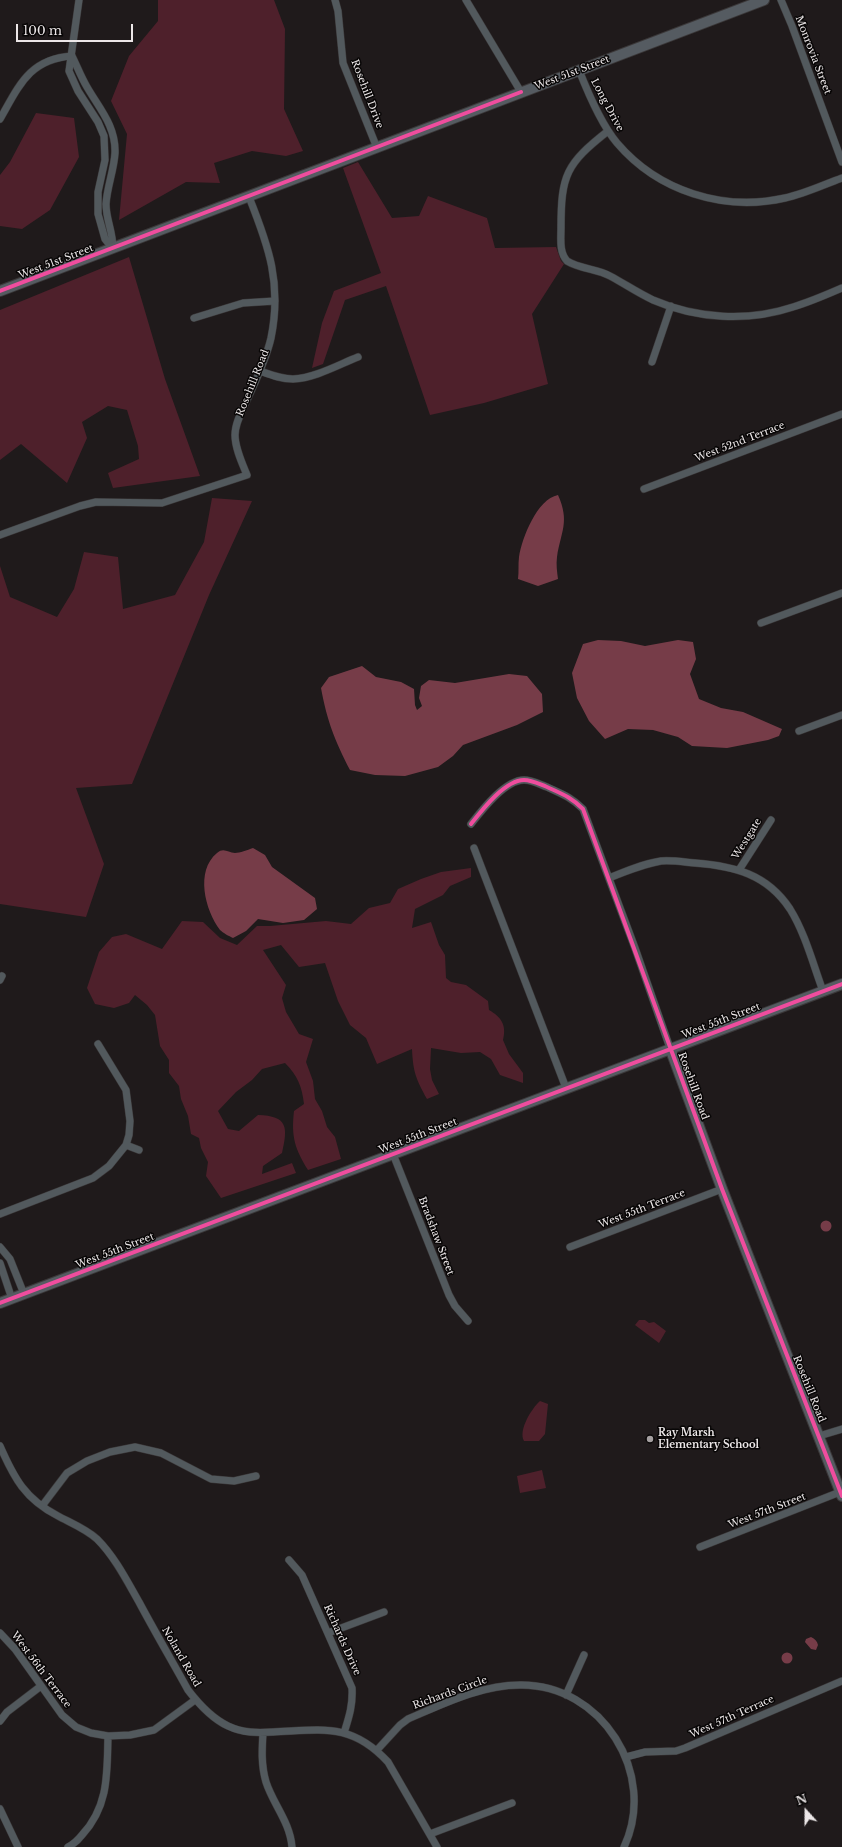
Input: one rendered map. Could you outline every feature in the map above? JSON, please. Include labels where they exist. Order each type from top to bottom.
[{"type":"street","points":[[79,0],[69,71],[78,91],[102,129],[105,144],[105,155],[98,192],[98,214],[105,239],[113,249]]},
{"type":"street","name":"Rosehill Drive","points":[[335,0],[338,11],[343,63],[377,148]]},
{"type":"street","points":[[466,0],[521,92]]},
{"type":"street","name":"West 51st Street","points":[[0,291],[764,0]]},
{"type":"street","name":"Monrovia Street","points":[[781,0],[842,162]]},
{"type":"street","points":[[72,56],[86,86],[110,125],[115,143],[115,156],[106,204],[108,221],[113,235],[113,249]]},
{"type":"street","points":[[0,119],[22,82],[28,75],[42,64],[52,59],[72,56]]},
{"type":"street","name":"Long Drive","points":[[579,70],[608,131],[631,158],[647,171],[685,192],[728,202],[764,202],[799,194],[842,178]]},
{"type":"street","points":[[89,107],[97,102]]},
{"type":"street","points":[[608,131],[582,152],[569,169],[561,197],[561,249],[564,257],[570,263],[598,270],[653,300],[698,314],[714,316],[762,314],[793,307],[842,288]]},
{"type":"street","points":[[105,155],[115,156]]},
{"type":"street","name":"Rosehill Road","points":[[0,535],[80,506],[96,502],[162,503],[247,475],[236,445],[235,435],[239,419],[260,371],[271,340],[275,301],[275,280],[271,257],[249,197]]},
{"type":"street","points":[[194,318],[243,303],[275,301]]},
{"type":"street","points":[[652,362],[671,306]]},
{"type":"street","points":[[260,371],[284,378],[294,379],[358,357]]},
{"type":"street","name":"West 52nd Terrace","points":[[644,489],[842,414]]},
{"type":"street","points":[[761,624],[842,593]]},
{"type":"street","points":[[799,731],[842,715]]},
{"type":"street","name":"Rosehill Road","points":[[471,824],[500,792],[513,782],[530,780],[571,797],[583,809],[722,1189],[841,1494]]},
{"type":"street","name":"Westgate","points":[[739,870],[771,820]]},
{"type":"street","points":[[474,848],[566,1088]]},
{"type":"street","points":[[609,878],[642,865],[670,861],[727,866],[750,874],[768,885],[790,909],[799,925],[823,991]]},
{"type":"street","name":"West 55th Street","points":[[0,1303],[842,984]]},
{"type":"street","points":[[0,1214],[93,1178],[104,1171],[120,1154],[126,1145],[129,1135],[130,1121],[126,1090],[98,1044]]},
{"type":"street","points":[[126,1145],[139,1150]]},
{"type":"street","name":"Bradshaw Street","points":[[393,1154],[448,1295],[468,1321]]},
{"type":"street","name":"West 55th Terrace","points":[[570,1247],[722,1189]]},
{"type":"street","points":[[0,1247],[10,1259],[24,1294]]},
{"type":"street","points":[[0,1264],[12,1299]]},
{"type":"street","points":[[819,1436],[842,1429]]},
{"type":"street","name":"Noland Road","points":[[0,1446],[17,1482],[35,1502],[56,1516],[81,1527],[97,1539],[111,1556],[125,1577],[188,1690],[196,1700],[227,1726],[248,1732],[263,1733],[318,1730],[344,1733],[364,1741],[377,1750],[388,1762],[437,1847]]},
{"type":"street","points":[[42,1506],[66,1473],[87,1461],[110,1452],[135,1447],[161,1453],[211,1480],[234,1481],[256,1476]]},
{"type":"street","name":"West 57th Street","points":[[700,1547],[841,1494]]},
{"type":"street","name":"Richards Drive","points":[[289,1560],[302,1575],[352,1688],[353,1702],[344,1733]]},
{"type":"street","points":[[328,1633],[384,1612]]},
{"type":"street","name":"West 56th Terrace","points":[[0,1633],[15,1650],[62,1715],[76,1727],[91,1733],[108,1736],[130,1736],[154,1730],[196,1700]]},
{"type":"street","points":[[566,1695],[584,1655]]},
{"type":"street","name":"West 57th Terrace","points":[[626,1757],[645,1752],[676,1751],[685,1748],[842,1681]]},
{"type":"street","name":"Richards Circle","points":[[377,1750],[400,1725],[408,1719],[482,1690],[521,1684],[545,1688],[566,1695],[584,1705],[598,1716],[619,1742],[626,1757],[632,1777],[634,1794],[632,1824],[624,1847]]},
{"type":"street","points":[[0,1721],[8,1712],[41,1686]]},
{"type":"street","points":[[263,1733],[262,1756],[266,1782],[286,1822],[292,1847]]},
{"type":"street","points":[[68,1847],[87,1830],[100,1809],[106,1785],[108,1736]]},
{"type":"street","points":[[430,1834],[512,1803]]},
{"type":"street","points":[[0,1809],[10,1827],[18,1847]]},
{"type":"shaded area","points":[[158,0],[274,0],[285,29],[284,109],[303,151],[286,156],[252,151],[214,163],[220,183],[186,182],[119,220],[127,134],[111,101],[129,56],[158,21]]},
{"type":"shaded area","points":[[36,113],[74,118],[79,157],[50,210],[22,229],[0,226],[0,175],[10,162]]},
{"type":"shaded area","points":[[358,162],[392,218],[419,216],[428,196],[487,218],[495,248],[556,247],[561,261],[564,264],[532,314],[548,384],[484,403],[430,415],[386,286],[345,300],[323,364],[312,368],[322,323],[334,291],[381,273],[343,168]]},
{"type":"shaded area","points":[[129,257],[165,379],[200,476],[113,488],[108,473],[139,459],[138,446],[127,410],[108,406],[82,422],[87,438],[67,483],[21,444],[0,460],[0,310]]},
{"type":"shaded area","points":[[558,495],[562,504],[564,526],[557,560],[558,579],[538,586],[518,579],[521,549],[527,530],[537,511],[550,498]]},
{"type":"shaded area","points":[[212,498],[252,501],[209,595],[132,784],[76,788],[104,864],[86,917],[0,904],[0,566],[10,597],[57,617],[74,589],[84,552],[118,557],[123,609],[175,595],[204,542]]},
{"type":"shaded area","points":[[598,640],[621,641],[645,646],[678,640],[693,642],[696,659],[690,674],[699,699],[721,708],[743,712],[782,729],[779,736],[768,740],[727,748],[692,746],[678,737],[653,730],[628,729],[605,739],[589,721],[577,698],[572,673],[583,644]]},
{"type":"shaded area","points":[[362,666],[376,677],[401,682],[414,689],[415,705],[417,710],[422,706],[419,698],[421,686],[429,680],[455,683],[509,674],[527,676],[542,694],[543,712],[517,725],[463,745],[453,756],[438,767],[405,776],[375,775],[350,770],[332,730],[321,688],[329,677]]},
{"type":"shaded area","points":[[253,848],[265,855],[272,867],[315,898],[317,909],[304,920],[283,923],[258,919],[246,931],[233,938],[220,930],[210,912],[205,891],[204,880],[206,870],[210,861],[219,851],[224,850],[237,853]]},
{"type":"shaded area","points":[[471,868],[471,877],[450,886],[443,895],[415,909],[412,928],[431,922],[439,945],[445,955],[446,978],[451,982],[466,985],[488,1001],[489,1010],[502,1022],[504,1030],[503,1040],[509,1054],[523,1073],[523,1083],[500,1075],[491,1059],[480,1052],[461,1053],[431,1048],[430,1069],[432,1080],[439,1094],[427,1099],[416,1075],[413,1064],[412,1049],[377,1064],[366,1038],[350,1025],[338,1001],[325,963],[299,967],[281,945],[263,950],[286,985],[282,998],[286,1012],[299,1034],[313,1039],[306,1062],[313,1081],[315,1099],[322,1111],[327,1127],[335,1137],[341,1159],[308,1170],[297,1149],[293,1128],[294,1111],[304,1104],[299,1082],[285,1063],[262,1069],[252,1080],[236,1092],[218,1111],[228,1129],[239,1131],[258,1115],[268,1116],[280,1121],[284,1125],[285,1130],[282,1153],[263,1166],[262,1174],[292,1163],[296,1173],[221,1198],[206,1176],[208,1162],[201,1148],[199,1138],[191,1134],[188,1116],[181,1099],[179,1086],[169,1073],[169,1060],[160,1046],[155,1015],[147,1005],[135,995],[129,1003],[114,1008],[95,1004],[87,988],[99,952],[112,937],[126,934],[162,949],[182,921],[203,922],[220,938],[237,945],[257,926],[326,921],[351,924],[369,908],[390,903],[398,889],[441,872]]},
{"type":"shaded area","points":[[824,1221],[828,1221],[830,1222],[830,1230],[824,1231],[821,1228],[821,1224]]},
{"type":"shaded area","points":[[639,1320],[645,1320],[649,1323],[654,1322],[666,1331],[659,1343],[635,1325]]},
{"type":"shaded area","points":[[540,1401],[548,1404],[545,1434],[539,1441],[524,1441],[524,1425],[533,1409]]},
{"type":"shaded area","points":[[542,1470],[546,1488],[520,1493],[517,1476]]},
{"type":"shaded area","points":[[811,1637],[816,1640],[818,1644],[816,1650],[811,1649],[805,1642],[806,1639]]},
{"type":"shaded area","points":[[785,1653],[789,1653],[791,1654],[791,1662],[785,1663],[782,1660],[782,1656]]},
{"type":"cycle path","points":[[0,291],[521,92]]},
{"type":"cycle path","points":[[471,824],[502,790],[517,781],[524,780],[536,782],[562,794],[574,801],[583,809],[722,1189],[842,1496]]},
{"type":"cycle path","points":[[0,1303],[842,984]]},
{"type":"place","name":"Ray Marsh Elementary School","points":[[650,1439]]}]
